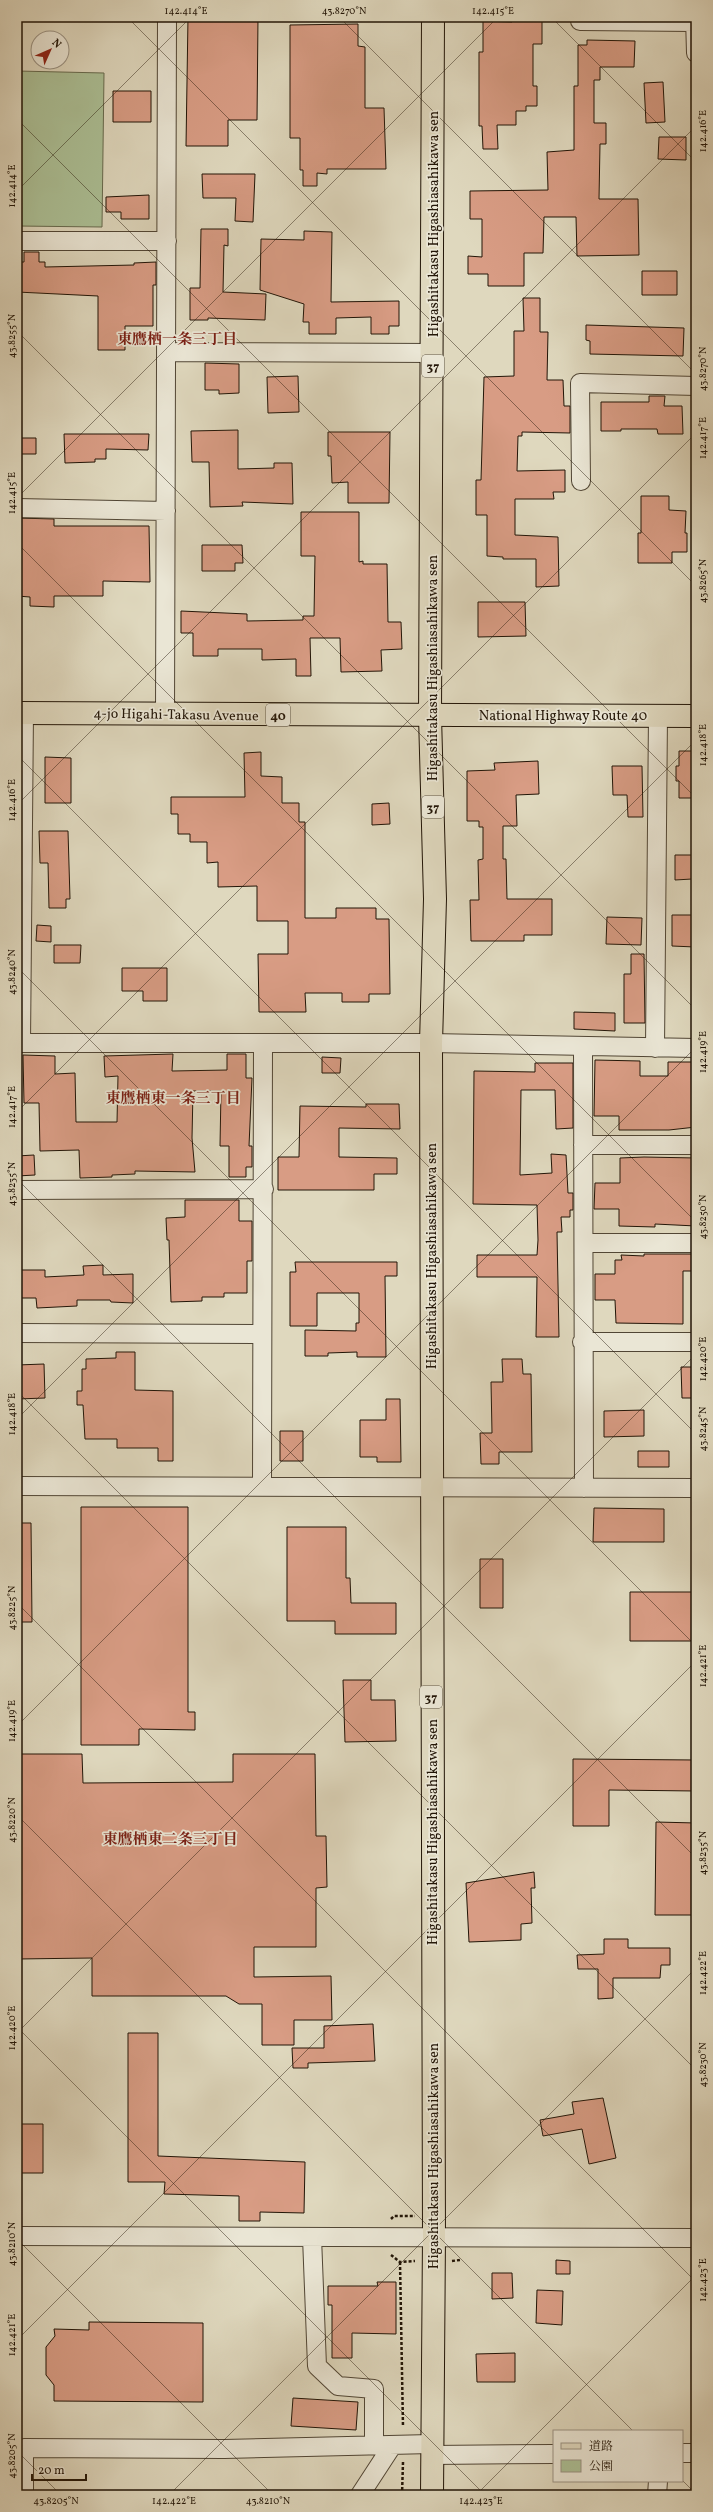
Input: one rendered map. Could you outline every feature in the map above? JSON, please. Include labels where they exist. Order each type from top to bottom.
[{"type":"main road","name":"Higashitakasu Higashiasahikawa sen","points":[[432,2495],[431,2450],[434,2237],[431,1043],[435,899],[430,716],[433,353],[433,17]]},
{"type":"main road","name":"4-jo Higahi-Takasu Avenue","points":[[20,713],[430,716]]},
{"type":"main road","name":"National Highway Route 40","points":[[430,716],[696,716]]},
{"type":"street","points":[[165,714],[167,17]]},
{"type":"street","points":[[580,21],[695,20],[696,53]]},
{"type":"street","points":[[17,241],[167,242]]},
{"type":"street","points":[[167,352],[433,353]]},
{"type":"street","points":[[581,481],[580,383],[696,386]]},
{"type":"street","points":[[17,508],[166,511]]},
{"type":"street","points":[[20,713],[19,1043],[431,1043],[696,1048]]},
{"type":"street","points":[[655,1048],[658,715]]},
{"type":"street","points":[[262,1487],[264,1189],[263,1043]]},
{"type":"street","points":[[583,1047],[584,1243],[582,1342],[584,1488]]},
{"type":"street","points":[[583,1145],[696,1145]]},
{"type":"street","points":[[17,1190],[264,1189]]},
{"type":"street","points":[[584,1243],[696,1243]]},
{"type":"street","points":[[17,1333],[262,1334]]},
{"type":"street","points":[[582,1342],[696,1342]]},
{"type":"street","points":[[17,1486],[696,1488]]},
{"type":"street","points":[[17,2236],[696,2238]]},
{"type":"street","points":[[312,2237],[317,2366],[338,2386],[374,2389],[374,2445]]},
{"type":"street","points":[[360,2495],[398,2445]]},
{"type":"street","points":[[24,2495],[24,2448],[224,2449],[398,2445],[431,2450],[553,2454]]},
{"type":"street","points":[[683,2453],[696,2453]]},
{"type":"street","points":[[657,2495],[658,2482]]},
{"type":"path","points":[[400,2262],[398,2445],[402,2495]]},
{"type":"green space","points":[[17,71],[104,73],[102,227],[17,226]]},
{"type":"building","points":[[188,17],[258,17],[257,120],[228,120],[228,146],[186,146]]},
{"type":"building","points":[[512,18],[542,19],[542,44],[533,44],[533,86],[537,86],[537,106],[526,106],[526,111],[516,111],[516,125],[497,125],[498,149],[483,149],[482,126],[479,126],[479,52],[483,52],[483,21],[512,22]]},
{"type":"building","points":[[358,24],[358,46],[365,47],[365,108],[384,108],[386,169],[327,169],[327,174],[317,173],[317,186],[303,186],[303,170],[300,170],[300,138],[290,138],[290,25]]},
{"type":"building","points":[[587,40],[635,41],[634,67],[600,67],[600,80],[594,80],[594,123],[606,123],[606,144],[600,144],[599,199],[638,199],[639,255],[577,256],[576,217],[544,217],[543,253],[524,253],[524,286],[488,286],[488,274],[468,274],[468,256],[482,257],[482,219],[470,219],[470,191],[548,190],[547,152],[574,150],[574,86],[578,86],[578,45],[587,45]]},
{"type":"building","points":[[663,82],[665,122],[646,123],[644,83]]},
{"type":"building","points":[[113,91],[151,91],[151,122],[113,122]]},
{"type":"building","points":[[659,137],[686,137],[686,160],[658,159]]},
{"type":"building","points":[[202,174],[255,174],[253,222],[235,221],[236,198],[203,198]]},
{"type":"building","points":[[149,195],[149,219],[121,219],[121,212],[106,212],[106,197]]},
{"type":"building","points":[[201,229],[228,229],[228,246],[224,245],[223,292],[266,294],[265,320],[208,318],[208,320],[190,320],[190,288],[200,288]]},
{"type":"building","points":[[304,231],[332,232],[331,302],[399,301],[399,326],[389,326],[389,334],[371,334],[371,317],[336,318],[336,334],[309,334],[309,322],[303,322],[304,304],[260,290],[261,239],[304,240]]},
{"type":"building","points":[[24,252],[39,252],[39,262],[45,262],[45,267],[134,265],[134,263],[156,262],[156,285],[153,285],[153,326],[125,326],[125,350],[98,350],[98,296],[17,292],[17,262],[24,262]]},
{"type":"building","points":[[642,271],[677,271],[677,295],[642,295]]},
{"type":"building","points":[[523,298],[540,298],[540,332],[548,332],[547,380],[563,380],[564,406],[570,406],[570,433],[522,432],[522,436],[518,436],[517,471],[565,470],[565,492],[553,492],[554,499],[515,499],[515,535],[558,537],[559,586],[536,587],[536,559],[503,559],[503,557],[487,556],[487,515],[476,515],[476,480],[481,480],[484,377],[514,376],[514,331],[524,331]]},
{"type":"building","points":[[586,325],[684,328],[683,356],[590,354],[590,341],[586,340]]},
{"type":"building","points":[[205,363],[239,364],[239,393],[219,394],[219,390],[205,390]]},
{"type":"building","points":[[298,376],[299,412],[268,413],[267,377]]},
{"type":"building","points":[[649,396],[665,396],[664,406],[682,406],[683,434],[658,434],[657,429],[621,429],[621,431],[601,431],[601,402],[649,402]]},
{"type":"building","points":[[238,430],[238,469],[274,468],[274,463],[292,463],[293,504],[242,502],[243,506],[210,507],[209,462],[192,462],[191,431]]},
{"type":"building","points":[[328,432],[390,432],[389,503],[348,503],[348,482],[332,483],[331,456],[328,456]]},
{"type":"building","points":[[64,434],[149,434],[148,450],[106,449],[106,459],[95,459],[95,462],[65,463]]},
{"type":"building","points":[[17,438],[36,438],[36,454],[17,454]]},
{"type":"building","points":[[641,496],[669,496],[669,510],[686,511],[685,533],[687,533],[687,552],[672,552],[672,563],[638,563],[638,533],[641,533]]},
{"type":"building","points":[[301,512],[359,512],[359,562],[363,561],[363,564],[387,564],[388,622],[401,622],[402,649],[381,650],[382,671],[341,672],[340,638],[310,638],[311,676],[296,676],[296,659],[262,660],[262,649],[218,649],[218,656],[193,656],[193,633],[181,633],[181,611],[247,614],[247,621],[303,620],[303,616],[314,616],[315,556],[301,556]]},
{"type":"building","points":[[17,518],[54,519],[54,526],[149,526],[150,582],[103,581],[103,596],[54,596],[54,607],[30,606],[30,597],[17,596]]},
{"type":"building","points":[[202,545],[242,545],[243,563],[235,563],[235,571],[202,571]]},
{"type":"building","points":[[478,602],[525,602],[526,636],[478,637]]},
{"type":"building","points":[[679,751],[696,751],[696,798],[679,798],[679,781],[676,781],[676,766],[679,766]]},
{"type":"building","points":[[261,752],[261,776],[282,777],[282,803],[299,803],[299,822],[305,822],[305,918],[336,918],[336,908],[376,908],[376,919],[389,919],[390,994],[369,994],[369,1002],[342,1002],[342,993],[305,993],[306,1012],[259,1012],[258,954],[288,954],[288,921],[257,921],[257,886],[218,887],[218,862],[207,863],[207,842],[190,842],[190,834],[178,834],[178,814],[171,814],[171,797],[245,797],[244,753]]},
{"type":"building","points":[[45,757],[71,758],[71,803],[45,803]]},
{"type":"building","points":[[538,761],[539,794],[516,795],[517,826],[503,826],[503,859],[506,859],[507,899],[552,899],[552,935],[524,935],[524,941],[471,941],[470,900],[479,900],[478,860],[483,859],[483,827],[479,827],[479,821],[467,821],[467,771],[495,770],[494,763]]},
{"type":"building","points":[[612,766],[642,766],[643,817],[628,817],[627,795],[613,795]]},
{"type":"building","points":[[389,803],[390,824],[372,825],[372,804]]},
{"type":"building","points":[[39,831],[68,831],[70,899],[66,899],[66,908],[49,908],[48,863],[40,863]]},
{"type":"building","points":[[675,855],[692,855],[692,879],[675,880]]},
{"type":"building","points":[[672,915],[696,915],[695,947],[672,946]]},
{"type":"building","points":[[607,917],[642,918],[641,945],[606,944]]},
{"type":"building","points":[[37,925],[51,926],[51,942],[36,941]]},
{"type":"building","points":[[54,945],[81,945],[80,963],[54,963]]},
{"type":"building","points":[[631,954],[644,954],[645,1023],[624,1023],[624,974],[631,974]]},
{"type":"building","points":[[122,968],[167,968],[167,1001],[143,1001],[143,991],[122,991]]},
{"type":"building","points":[[574,1012],[615,1013],[615,1031],[574,1029]]},
{"type":"building","points":[[173,1054],[172,1071],[227,1070],[227,1054],[246,1054],[246,1078],[252,1078],[249,1146],[252,1146],[252,1167],[246,1167],[246,1177],[229,1177],[229,1146],[220,1146],[221,1091],[193,1091],[192,1138],[195,1172],[135,1171],[135,1174],[112,1175],[112,1177],[80,1178],[79,1150],[40,1151],[39,1103],[24,1103],[23,1055],[55,1056],[55,1074],[75,1073],[76,1122],[117,1122],[118,1076],[105,1077],[104,1056]]},
{"type":"building","points":[[322,1057],[341,1058],[340,1073],[322,1073]]},
{"type":"building","points":[[595,1060],[640,1061],[640,1076],[668,1076],[668,1062],[696,1062],[696,1127],[669,1130],[619,1130],[619,1116],[594,1116]]},
{"type":"building","points":[[535,1063],[573,1063],[573,1128],[556,1129],[555,1090],[521,1090],[520,1175],[552,1173],[551,1154],[566,1155],[568,1193],[573,1193],[573,1210],[570,1210],[570,1217],[561,1217],[562,1232],[557,1232],[559,1337],[536,1337],[537,1277],[477,1277],[477,1255],[537,1255],[538,1240],[537,1205],[473,1204],[474,1071],[535,1072]]},
{"type":"building","points":[[366,1104],[399,1104],[400,1129],[339,1128],[339,1157],[397,1158],[397,1174],[374,1174],[374,1190],[278,1190],[278,1157],[299,1157],[300,1106],[366,1107]]},
{"type":"building","points":[[34,1155],[35,1175],[17,1176],[17,1156]]},
{"type":"building","points":[[620,1158],[696,1158],[696,1226],[655,1224],[655,1227],[619,1226],[619,1209],[594,1209],[595,1183],[620,1183]]},
{"type":"building","points":[[185,1200],[239,1200],[239,1221],[252,1221],[252,1261],[247,1261],[247,1293],[224,1293],[224,1297],[202,1297],[202,1301],[171,1302],[169,1240],[167,1240],[166,1218],[185,1217]]},
{"type":"building","points":[[644,1254],[696,1254],[696,1271],[683,1271],[683,1324],[616,1323],[615,1300],[595,1300],[595,1274],[615,1274],[615,1260],[622,1260],[621,1255],[644,1256]]},
{"type":"building","points":[[295,1262],[397,1262],[397,1276],[385,1276],[386,1357],[357,1357],[357,1352],[328,1353],[328,1356],[305,1356],[305,1330],[356,1331],[356,1323],[359,1323],[359,1293],[317,1293],[317,1326],[290,1326],[290,1272],[296,1272]]},
{"type":"building","points":[[103,1265],[103,1275],[133,1274],[133,1303],[111,1302],[110,1300],[77,1300],[77,1306],[37,1308],[36,1298],[18,1298],[18,1270],[45,1270],[45,1277],[84,1275],[83,1266]]},
{"type":"building","points":[[116,1352],[135,1352],[135,1390],[173,1391],[173,1461],[158,1461],[158,1448],[117,1448],[117,1439],[85,1439],[83,1405],[77,1405],[77,1391],[82,1391],[82,1369],[86,1369],[86,1359],[116,1358]]},
{"type":"building","points":[[502,1359],[522,1359],[523,1374],[531,1374],[532,1452],[499,1452],[499,1464],[481,1464],[480,1433],[492,1433],[491,1382],[503,1382]]},
{"type":"building","points":[[44,1364],[45,1398],[17,1399],[17,1365]]},
{"type":"building","points":[[681,1367],[696,1367],[696,1398],[682,1398]]},
{"type":"building","points":[[386,1399],[400,1399],[401,1462],[377,1462],[377,1457],[360,1457],[360,1420],[386,1420]]},
{"type":"building","points":[[644,1410],[644,1436],[604,1437],[604,1411]]},
{"type":"building","points":[[280,1431],[303,1431],[303,1461],[280,1461]]},
{"type":"building","points":[[638,1451],[669,1451],[669,1467],[638,1467]]},
{"type":"building","points":[[81,1507],[188,1507],[188,1712],[195,1712],[195,1730],[139,1729],[139,1745],[81,1745]]},
{"type":"building","points":[[594,1508],[664,1509],[664,1542],[593,1542]]},
{"type":"building","points":[[17,1523],[31,1523],[32,1622],[17,1622]]},
{"type":"building","points":[[287,1527],[346,1527],[346,1578],[350,1578],[351,1603],[396,1603],[396,1634],[335,1634],[335,1621],[287,1621]]},
{"type":"building","points":[[480,1559],[503,1559],[503,1608],[480,1608]]},
{"type":"building","points":[[630,1592],[696,1592],[696,1641],[630,1641]]},
{"type":"building","points":[[343,1680],[371,1680],[371,1700],[395,1700],[396,1741],[345,1742]]},
{"type":"building","points":[[17,1754],[82,1754],[83,1783],[233,1782],[233,1754],[315,1754],[316,1836],[326,1836],[327,1887],[316,1888],[316,1947],[254,1947],[254,1977],[331,1976],[332,2020],[294,2020],[294,2045],[262,2045],[262,2004],[239,2004],[226,1996],[92,1996],[92,1958],[17,1959]]},
{"type":"building","points":[[573,1759],[696,1760],[696,1791],[609,1790],[609,1826],[573,1826]]},
{"type":"building","points":[[656,1822],[696,1823],[695,1915],[655,1915]]},
{"type":"building","points":[[534,1872],[535,1888],[531,1888],[532,1923],[521,1924],[521,1940],[469,1942],[466,1883]]},
{"type":"building","points":[[604,1939],[628,1939],[628,1948],[670,1948],[670,1965],[661,1965],[660,1978],[613,1978],[613,1998],[598,1999],[598,1969],[578,1969],[577,1955],[604,1954]]},
{"type":"building","points":[[373,2024],[375,2061],[308,2063],[308,2068],[293,2068],[292,2048],[324,2048],[324,2026]]},
{"type":"building","points":[[128,2033],[158,2033],[158,2156],[305,2162],[304,2213],[260,2212],[260,2221],[239,2221],[239,2196],[164,2194],[165,2182],[128,2182]]},
{"type":"building","points":[[603,2098],[616,2158],[589,2164],[582,2129],[543,2136],[540,2120],[574,2114],[572,2102]]},
{"type":"building","points":[[17,2124],[43,2124],[43,2173],[17,2173]]},
{"type":"building","points":[[556,2260],[570,2261],[570,2274],[556,2274]]},
{"type":"building","points":[[492,2273],[512,2273],[513,2298],[492,2299]]},
{"type":"building","points":[[377,2282],[396,2282],[396,2334],[352,2333],[352,2358],[332,2358],[332,2305],[328,2305],[328,2286],[378,2286]]},
{"type":"building","points":[[537,2290],[563,2291],[562,2325],[536,2323]]},
{"type":"building","points":[[89,2322],[203,2323],[203,2402],[54,2401],[54,2385],[46,2375],[46,2347],[55,2336],[54,2329],[89,2330]]},
{"type":"building","points":[[515,2353],[515,2382],[477,2382],[476,2354]]},
{"type":"building","points":[[293,2398],[358,2402],[356,2430],[291,2426]]},
{"type":"district","name":"東鷹栖一条三丁目","points":[[177,339]]},
{"type":"district","name":"東鷹栖東一条三丁目","points":[[173,1098]]},
{"type":"district","name":"東鷹栖東二条三丁目","points":[[170,1839]]}]
